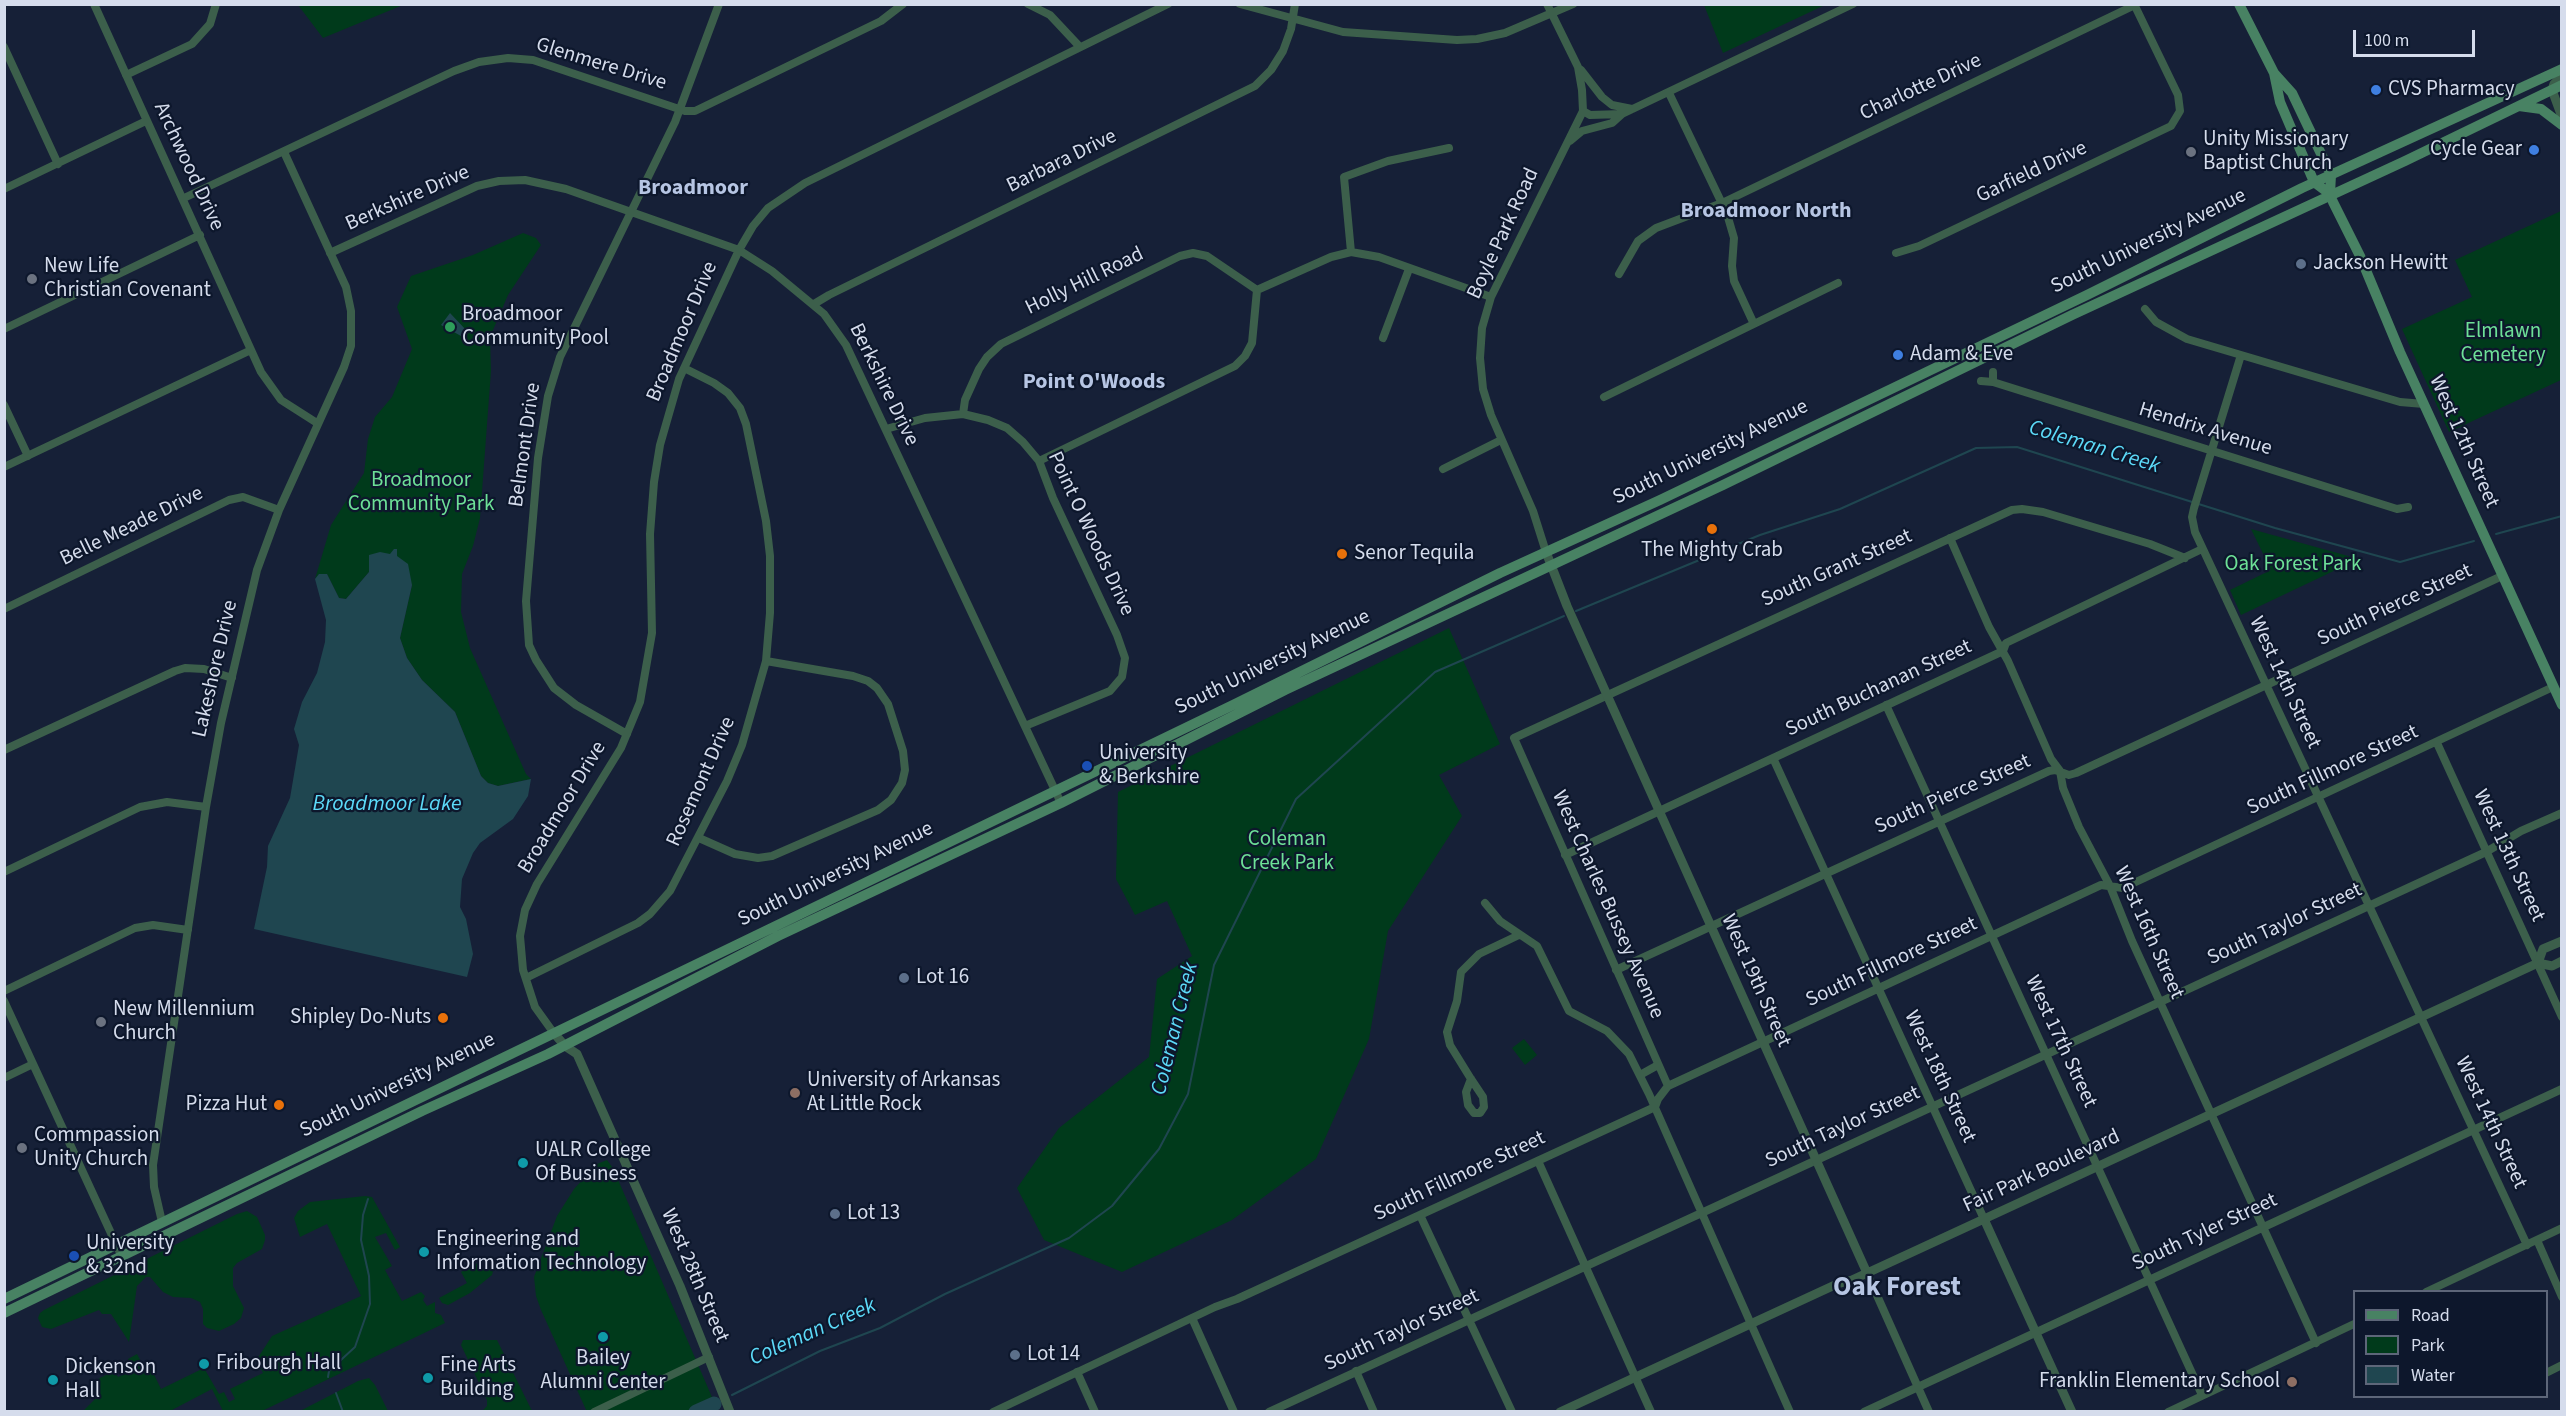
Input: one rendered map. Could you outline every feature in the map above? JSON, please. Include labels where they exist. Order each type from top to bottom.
[{"type":"main road","name":"West 12th Street","points":[[2239,4],[2274,73],[2292,93],[2331,175],[2330,194]]},
{"type":"main road","name":"South University Avenue","points":[[4,1299],[1546,552],[1634,513],[2087,295],[2314,182],[2562,69]]},
{"type":"main road","name":"West 12th Street","points":[[2274,73],[2280,102],[2314,182],[2330,194],[2360,256],[2424,404],[2562,705]]},
{"type":"main road","name":"South University Avenue","points":[[4,1313],[452,1097],[565,1046],[778,936],[1061,803],[1285,690],[1723,485],[2072,315],[2557,88]]},
{"type":"main road","points":[[2518,106],[2541,109],[2562,125]]},
{"type":"street","name":"Archwood Drive","points":[[94,4],[267,383],[280,400],[317,423]]},
{"type":"street","points":[[126,75],[192,44],[210,24],[216,4]]},
{"type":"street","name":"Belmont Drive","points":[[627,734],[576,705],[554,688],[529,645],[526,616],[538,458],[548,396],[560,357],[680,109],[719,4]]},
{"type":"street","name":"Glenmere Drive","points":[[184,198],[454,71],[494,59],[521,59],[553,65],[680,109],[699,110],[871,26],[903,4]]},
{"type":"street","points":[[1028,4],[1050,15],[1079,46]]},
{"type":"street","name":"Broadmoor Drive","points":[[553,1032],[534,1006],[522,963],[520,936],[529,901],[607,772],[627,734],[640,702],[650,656],[653,610],[650,534],[654,482],[665,423],[684,368],[739,250],[764,213],[792,190],[1079,46],[1168,4]]},
{"type":"street","points":[[1240,4],[1344,32],[1457,40],[1477,39],[1505,33],[1574,4]]},
{"type":"street","name":"Barbara Drive","points":[[814,304],[1255,86],[1266,77],[1278,61],[1288,38],[1294,4]]},
{"type":"street","points":[[1547,4],[1578,67],[1602,97],[1612,105],[1632,109]]},
{"type":"street","points":[[1566,143],[1582,131],[1612,123],[1632,109],[1670,93],[1853,4]]},
{"type":"street","name":"Garfield Drive","points":[[1896,253],[1919,246],[2083,169],[2167,128],[2178,117],[2180,108],[2178,95],[2135,5]]},
{"type":"street","name":"Charlotte Drive","points":[[1619,274],[1631,251],[1656,228],[1722,203],[2135,5]]},
{"type":"street","points":[[4,47],[58,164]]},
{"type":"street","points":[[1578,67],[1583,111],[1590,115],[1622,114]]},
{"type":"street","points":[[2562,76],[2554,84],[2557,88],[2562,117]]},
{"type":"street","points":[[1670,93],[1722,203],[1734,238],[1732,266],[1734,281],[1753,322]]},
{"type":"street","name":"Boyle Park Road","points":[[1546,552],[1533,511],[1487,404],[1480,367],[1482,328],[1491,297],[1583,111]]},
{"type":"street","points":[[4,189],[146,121]]},
{"type":"street","points":[[1351,252],[1344,177],[1388,160],[1449,148]]},
{"type":"street","name":"Lakeshore Drive","points":[[162,1222],[154,1187],[153,1165],[206,807],[232,678],[257,570],[279,510],[348,357],[352,330],[347,293],[284,152]]},
{"type":"street","name":"Berkshire Drive","points":[[330,253],[461,192],[499,181],[525,180],[544,183],[739,250],[772,271],[814,304],[835,327],[846,345],[1061,803]]},
{"type":"street","points":[[4,329],[200,235]]},
{"type":"street","points":[[1039,461],[1235,366],[1245,356],[1252,343],[1257,290],[1331,257],[1351,252],[1379,257],[1491,297]]},
{"type":"street","name":"Holly Hill Road","points":[[963,414],[965,400],[979,369],[987,357],[1001,344],[1180,256],[1193,254],[1207,256],[1257,290]]},
{"type":"street","points":[[1383,338],[1409,269]]},
{"type":"street","points":[[1604,397],[1753,322],[1838,283]]},
{"type":"street","points":[[2145,309],[2156,322],[2176,334],[2400,402],[2424,404]]},
{"type":"street","points":[[4,467],[251,350]]},
{"type":"street","name":"West 14th Street","points":[[2241,355],[2194,508],[2193,522],[2202,549],[2265,686],[2527,1245]]},
{"type":"street","name":"Rosemont Drive","points":[[526,978],[624,930],[650,914],[670,891],[699,838],[742,745],[766,661],[770,613],[770,556],[766,521],[746,424],[740,408],[728,393],[684,368]]},
{"type":"street","points":[[1993,372],[1993,382]]},
{"type":"street","name":"Hendrix Avenue","points":[[1981,381],[1993,382],[2397,508],[2408,507]]},
{"type":"street","points":[[4,405],[28,456]]},
{"type":"street","name":"Point O Woods Drive","points":[[886,429],[925,418],[963,414],[988,420],[1007,428],[1039,461],[1125,658],[1122,677],[1110,691],[1025,726]]},
{"type":"street","points":[[1443,469],[1501,440]]},
{"type":"street","name":"Belle Meade Drive","points":[[4,609],[229,500],[243,497],[279,510]]},
{"type":"street","name":"South Grant Street","points":[[1514,738],[2004,513],[2026,509],[2043,512],[2150,544],[2185,558]]},
{"type":"street","name":"West 16th Street","points":[[1950,538],[2051,759],[2060,771],[2069,806],[2110,886],[2160,1002],[2264,1225],[2316,1343]]},
{"type":"street","name":"South Buchanan Street","points":[[1565,855],[2003,651],[2006,642],[2202,549]]},
{"type":"street","name":"West 19th Street","points":[[1546,552],[1566,606],[1929,1412]]},
{"type":"street","name":"South Pierce Street","points":[[1616,970],[2049,771],[2060,771],[2069,775],[2076,773],[2502,576]]},
{"type":"street","points":[[699,838],[735,854],[758,858],[772,856],[878,810],[891,800],[902,783],[905,770],[903,751],[888,704],[877,688],[868,681],[853,676],[766,661]]},
{"type":"street","points":[[4,750],[175,670],[204,669],[232,678]]},
{"type":"street","name":"South Fillmore Street","points":[[1668,1086],[2101,885],[2123,888],[2553,687]]},
{"type":"street","name":"West 17th Street","points":[[1886,705],[2202,1395]]},
{"type":"street","name":"West Charles Bussey Avenue","points":[[1514,738],[1668,1086]]},
{"type":"street","name":"West 13th Street","points":[[2437,743],[2562,1017]]},
{"type":"street","name":"West 18th Street","points":[[1773,758],[2072,1412]]},
{"type":"street","points":[[4,872],[140,807],[161,802],[206,807]]},
{"type":"street","name":"South Taylor Street","points":[[1269,1412],[2486,852],[2521,831],[2562,813]]},
{"type":"street","points":[[1485,903],[1500,921],[1535,944],[1544,955],[1569,1011],[1616,1038],[1629,1054],[1655,1107],[1790,1412]]},
{"type":"street","points":[[4,991],[135,928],[153,925],[188,930]]},
{"type":"street","points":[[1471,1079],[1450,1045],[1447,1032],[1457,1001],[1461,972],[1468,963],[1490,947],[1519,934]]},
{"type":"street","name":"Fair Park Boulevard","points":[[2538,963],[2543,949],[2562,941]]},
{"type":"street","name":"Fair Park Boulevard","points":[[1560,1412],[2538,963],[2552,966],[2562,961]]},
{"type":"street","points":[[4,1001],[122,1257]]},
{"type":"street","name":"West 28th Street","points":[[553,1032],[579,1058],[709,1357],[728,1408]]},
{"type":"street","points":[[4,1078],[33,1064]]},
{"type":"street","points":[[1640,1075],[1658,1065]]},
{"type":"street","points":[[1655,1107],[1668,1086]]},
{"type":"street","name":"South Tyler Street","points":[[1864,1412],[2562,1089]]},
{"type":"street","name":"South Fillmore Street","points":[[993,1412],[1192,1318],[1655,1107]]},
{"type":"street","points":[[1538,1161],[1651,1412]]},
{"type":"street","points":[[1420,1215],[1512,1412]]},
{"type":"street","points":[[2430,1290],[2562,1228]]},
{"type":"street","points":[[2537,1240],[2562,1297]]},
{"type":"street","points":[[1192,1318],[1234,1412]]},
{"type":"street","points":[[2168,1412],[2353,1325]]},
{"type":"street","points":[[594,1412],[709,1357]]},
{"type":"street","points":[[2548,1372],[2562,1365]]},
{"type":"street","points":[[1356,1371],[1374,1412]]},
{"type":"street","points":[[1077,1372],[1095,1412]]},
{"type":"green space","points":[[298,5],[403,5],[323,38]]},
{"type":"green space","points":[[1704,5],[1825,5],[1723,53]]},
{"type":"green space","name":"Elmlawn Cemetery","points":[[2561,211],[2561,380],[2449,432],[2402,329],[2472,297],[2455,260]]},
{"type":"green space","name":"Broadmoor Community Park","points":[[523,233],[536,238],[541,245],[508,295],[490,337],[491,371],[480,518],[473,546],[462,574],[461,612],[470,648],[526,774],[531,779],[498,786],[488,783],[481,776],[455,712],[422,680],[407,658],[400,638],[412,585],[390,554],[369,572],[346,599],[339,598],[327,574],[319,574],[315,579],[331,525],[364,473],[368,439],[375,417],[392,397],[412,349],[397,307],[411,276],[473,255]]},
{"type":"green space","name":"Oak Forest Park","points":[[2251,529],[2359,559],[2241,615],[2230,590],[2271,570]]},
{"type":"green space","name":"Coleman Creek Park","points":[[1449,628],[1500,744],[1439,775],[1462,816],[1388,931],[1369,1039],[1316,1159],[1232,1220],[1122,1272],[1044,1240],[1017,1188],[1059,1128],[1149,1057],[1157,979],[1192,956],[1167,901],[1135,915],[1116,879],[1118,792]]},
{"type":"green space","points":[[1524,1039],[1537,1055],[1525,1065],[1512,1048]]},
{"type":"green space","points":[[607,1160],[613,1168],[718,1411],[587,1412],[541,1310],[536,1296],[534,1277],[557,1216],[574,1189],[597,1164]]},
{"type":"green space","points":[[372,1197],[400,1247],[395,1250],[386,1233],[375,1237],[392,1266],[385,1270],[402,1301],[421,1292],[425,1296],[423,1300],[427,1306],[435,1302],[435,1313],[441,1315],[445,1323],[262,1411],[223,1411],[212,1389],[170,1411],[83,1411],[97,1399],[98,1379],[114,1371],[118,1377],[131,1371],[128,1359],[137,1354],[143,1365],[148,1362],[161,1389],[204,1368],[219,1394],[224,1392],[229,1402],[235,1399],[230,1389],[263,1373],[257,1359],[272,1336],[361,1296],[327,1224],[300,1237],[294,1218],[298,1211],[310,1202]]},
{"type":"green space","points":[[247,1211],[257,1217],[265,1240],[262,1249],[237,1263],[233,1268],[233,1286],[244,1308],[241,1318],[234,1324],[219,1331],[207,1328],[203,1324],[203,1309],[200,1302],[191,1298],[173,1297],[163,1292],[150,1277],[146,1277],[137,1286],[129,1342],[111,1314],[102,1314],[99,1310],[51,1329],[42,1327],[38,1318],[44,1310]]},
{"type":"green space","points":[[487,1258],[493,1271],[492,1275],[470,1293],[448,1305],[442,1303],[439,1298],[467,1283],[461,1272]]},
{"type":"green space","points":[[463,1340],[497,1340],[532,1411],[482,1411],[487,1406],[487,1400],[461,1345]]},
{"type":"green space","points":[[369,1378],[388,1411],[300,1411],[358,1381]]},
{"type":"water","points":[[450,313],[466,330],[461,336],[441,325]]},
{"type":"water","name":"Broadmoor Lake","points":[[397,549],[397,556],[408,564],[412,585],[400,638],[407,658],[422,680],[455,712],[481,776],[488,783],[498,786],[531,779],[528,796],[513,819],[480,843],[462,879],[460,907],[466,919],[473,954],[467,977],[254,929],[267,867],[268,846],[290,798],[299,745],[294,729],[302,702],[317,673],[325,642],[326,620],[315,579],[319,574],[327,574],[339,598],[346,599],[369,572],[369,555],[380,552],[390,554]]},
{"type":"waterway","name":"Coleman Creek","points":[[1576,611],[1760,535],[1840,509],[1976,448],[2017,447],[2275,528],[2400,562],[2474,541]]},
{"type":"waterway","name":"Coleman Creek","points":[[2496,534],[2562,516]]},
{"type":"waterway","name":"Coleman Creek","points":[[732,1395],[820,1351],[880,1328],[945,1294],[1069,1238],[1112,1206],[1159,1149],[1188,1094],[1214,965],[1296,799],[1435,672],[1564,616]]},
{"type":"waterway","points":[[328,1377],[329,1371],[355,1347],[370,1304],[369,1276],[361,1240],[363,1215],[368,1199]]},
{"type":"waterway","points":[[336,1393],[343,1412]]},
{"type":"waterway","name":"Coleman Creek","points":[[696,1412],[714,1404]]},
{"type":"place","name":"CVS Pharmacy","points":[[2376,90]]},
{"type":"place","name":"Cycle Gear","points":[[2534,150]]},
{"type":"place","name":"Unity Missionary Baptist Church","points":[[2191,152]]},
{"type":"place","name":"Jackson Hewitt","points":[[2301,264]]},
{"type":"place","name":"New Life Christian Covenant","points":[[32,279]]},
{"type":"place","name":"Broadmoor Community Pool","points":[[450,327]]},
{"type":"place","name":"Adam & Eve","points":[[1898,355]]},
{"type":"place","name":"The Mighty Crab","points":[[1712,529]]},
{"type":"place","name":"Senor Tequila","points":[[1342,554]]},
{"type":"place","name":"University & Berkshire","points":[[1087,766]]},
{"type":"place","name":"Lot 16","points":[[904,978]]},
{"type":"place","name":"Shipley Do-Nuts","points":[[443,1018]]},
{"type":"place","name":"New Millennium Church","points":[[101,1022]]},
{"type":"place","name":"University of Arkansas At Little Rock","points":[[795,1093]]},
{"type":"place","name":"Pizza Hut","points":[[279,1105]]},
{"type":"place","name":"Commpassion Unity Church","points":[[22,1148]]},
{"type":"place","name":"UALR College Of Business","points":[[523,1163]]},
{"type":"place","name":"Lot 13","points":[[835,1214]]},
{"type":"place","name":"Engineering and Information Technology","points":[[424,1252]]},
{"type":"place","name":"University & 32nd","points":[[74,1256]]},
{"type":"place","name":"Bailey Alumni Center","points":[[603,1337]]},
{"type":"place","name":"Lot 14","points":[[1015,1355]]},
{"type":"place","name":"Fribourgh Hall","points":[[204,1364]]},
{"type":"place","name":"Fine Arts Building","points":[[428,1378]]},
{"type":"place","name":"Dickenson Hall","points":[[53,1380]]},
{"type":"place","name":"Franklin Elementary School","points":[[2292,1382]]},
{"type":"district","name":"Broadmoor","points":[[693,189]]},
{"type":"district","name":"Broadmoor North","points":[[1766,212]]},
{"type":"district","name":"Point O'Woods","points":[[1094,383]]},
{"type":"district","name":"Oak Forest","points":[[1897,1289]]}]
